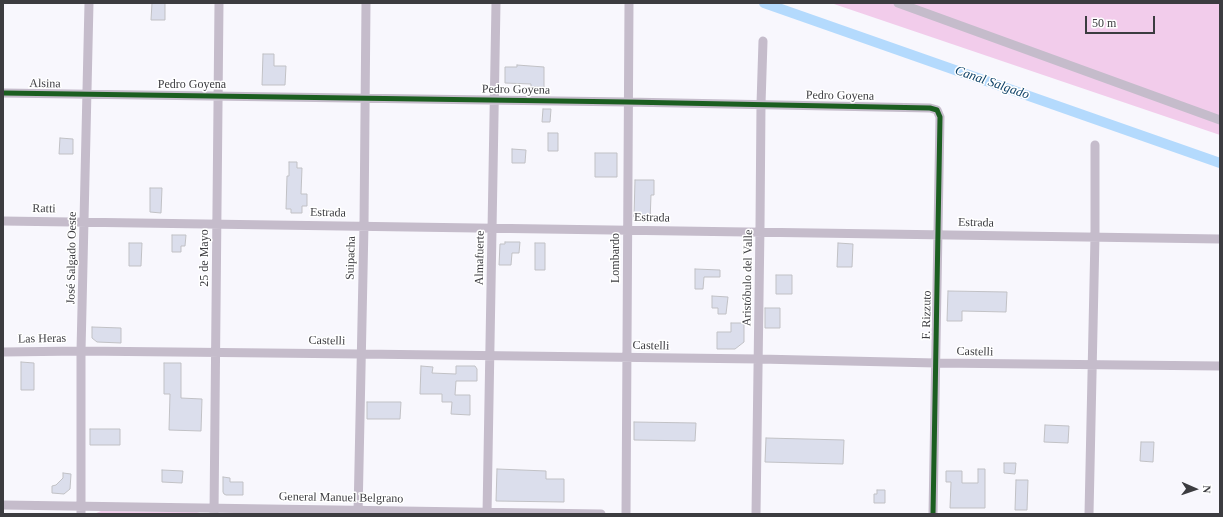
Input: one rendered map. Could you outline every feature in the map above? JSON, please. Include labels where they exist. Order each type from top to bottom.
[{"type":"street","name":"José Salgado Oeste","points":[[81,510],[81,351],[89,3]]},
{"type":"street","name":"25 de Mayo","points":[[214,511],[219,3]]},
{"type":"street","name":"Suipacha","points":[[358,512],[360,354],[364,225],[366,3]]},
{"type":"street","name":"Almafuerte","points":[[487,513],[496,3]]},
{"type":"street","name":"Lombardo","points":[[626,514],[628,230],[627,102],[629,3]]},
{"type":"street","points":[[898,3],[1220,120]]},
{"type":"street","name":"Aristóbulo del Valle","points":[[756,514],[759,359],[760,104],[763,42]]},
{"type":"street","name":"Alsina","points":[[3,93],[88,95]]},
{"type":"street","name":"Pedro Goyena","points":[[88,95],[218,95],[930,108],[937,110],[940,117]]},
{"type":"street","name":"F. Rizzuto","points":[[933,514],[940,117]]},
{"type":"street","points":[[1089,514],[1093,365],[1095,145]]},
{"type":"street","name":"Ratti","points":[[3,220],[84,221]]},
{"type":"street","name":"Estrada","points":[[84,221],[1220,239]]},
{"type":"street","name":"Las Heras","points":[[3,352],[81,351]]},
{"type":"street","name":"Castelli","points":[[81,351],[1220,366]]},
{"type":"street","name":"General Manuel Belgrano","points":[[3,505],[81,510],[601,514]]},
{"type":"shaded area","points":[[831,3],[1220,3],[1220,135]]},
{"type":"shaded area","points":[[101,511],[197,512],[203,514],[94,514]]},
{"type":"building","points":[[152,3],[165,3],[165,20],[151,20]]},
{"type":"building","points":[[263,54],[274,54],[274,66],[286,66],[285,85],[262,85]]},
{"type":"building","points":[[517,65],[544,67],[544,87],[531,87],[531,84],[505,83],[505,67],[517,67]]},
{"type":"building","points":[[543,109],[551,109],[550,122],[542,122]]},
{"type":"building","points":[[548,133],[558,133],[558,151],[548,151]]},
{"type":"building","points":[[60,138],[73,139],[73,154],[59,154]]},
{"type":"building","points":[[512,149],[526,150],[525,163],[512,163]]},
{"type":"building","points":[[595,153],[617,153],[617,177],[595,177]]},
{"type":"building","points":[[289,162],[297,162],[297,168],[302,168],[301,194],[307,194],[307,206],[302,206],[302,213],[291,213],[291,209],[286,209]]},
{"type":"building","points":[[635,180],[654,180],[654,195],[651,195],[650,222],[638,221],[634,217]]},
{"type":"building","points":[[150,188],[162,188],[161,213],[150,212]]},
{"type":"building","points":[[172,235],[186,235],[185,246],[181,246],[181,252],[172,252]]},
{"type":"building","points":[[505,242],[520,242],[519,253],[512,253],[511,265],[499,265],[500,244],[505,244]]},
{"type":"building","points":[[129,243],[142,243],[141,266],[129,266]]},
{"type":"building","points":[[535,243],[545,243],[545,270],[535,270]]},
{"type":"building","points":[[838,243],[853,244],[852,267],[837,267]]},
{"type":"building","points":[[695,269],[720,270],[720,277],[704,277],[703,289],[695,289]]},
{"type":"building","points":[[776,275],[792,275],[792,294],[776,294]]},
{"type":"building","points":[[948,291],[1007,292],[1006,312],[962,311],[962,321],[947,321]]},
{"type":"building","points":[[712,296],[728,297],[726,314],[718,314],[718,308],[712,308]]},
{"type":"building","points":[[765,308],[780,308],[780,328],[765,328]]},
{"type":"building","points":[[731,323],[744,323],[744,342],[735,349],[717,349],[717,332],[731,332]]},
{"type":"building","points":[[92,327],[121,328],[121,343],[97,342],[92,338]]},
{"type":"building","points":[[21,362],[34,363],[34,390],[21,390]]},
{"type":"building","points":[[164,363],[181,363],[181,398],[202,399],[201,431],[169,430],[170,394],[164,394]]},
{"type":"building","points":[[421,366],[433,367],[432,373],[456,374],[456,366],[475,366],[477,369],[477,381],[456,381],[455,395],[470,395],[470,415],[451,414],[452,402],[442,402],[442,394],[420,394]]},
{"type":"building","points":[[367,402],[401,402],[400,419],[367,419]]},
{"type":"building","points":[[634,422],[696,423],[695,441],[634,440]]},
{"type":"building","points":[[1045,425],[1069,426],[1068,443],[1044,442]]},
{"type":"building","points":[[90,429],[120,429],[120,445],[90,445]]},
{"type":"building","points":[[766,438],[844,440],[843,464],[765,462]]},
{"type":"building","points":[[1141,442],[1154,442],[1153,462],[1140,461]]},
{"type":"building","points":[[1004,463],[1016,463],[1015,474],[1004,473]]},
{"type":"building","points":[[497,469],[546,471],[546,479],[564,479],[564,502],[496,501]]},
{"type":"building","points":[[978,469],[985,469],[985,508],[950,508],[951,482],[946,482],[946,471],[962,471],[962,483],[978,483]]},
{"type":"building","points":[[162,470],[183,471],[182,483],[162,482]]},
{"type":"building","points":[[63,473],[71,474],[70,489],[64,494],[52,493],[52,486],[56,485],[63,478]]},
{"type":"building","points":[[223,477],[230,478],[230,482],[243,482],[243,495],[224,494]]},
{"type":"building","points":[[1016,480],[1028,480],[1027,510],[1015,510]]},
{"type":"building","points":[[877,490],[885,490],[885,503],[874,503],[874,494],[877,494]]},
{"type":"waterway","name":"Canal Salgado","points":[[764,3],[1220,163]]},
{"type":"cycle path","points":[[3,93],[627,102],[930,108],[937,110],[940,117],[933,514]]}]
